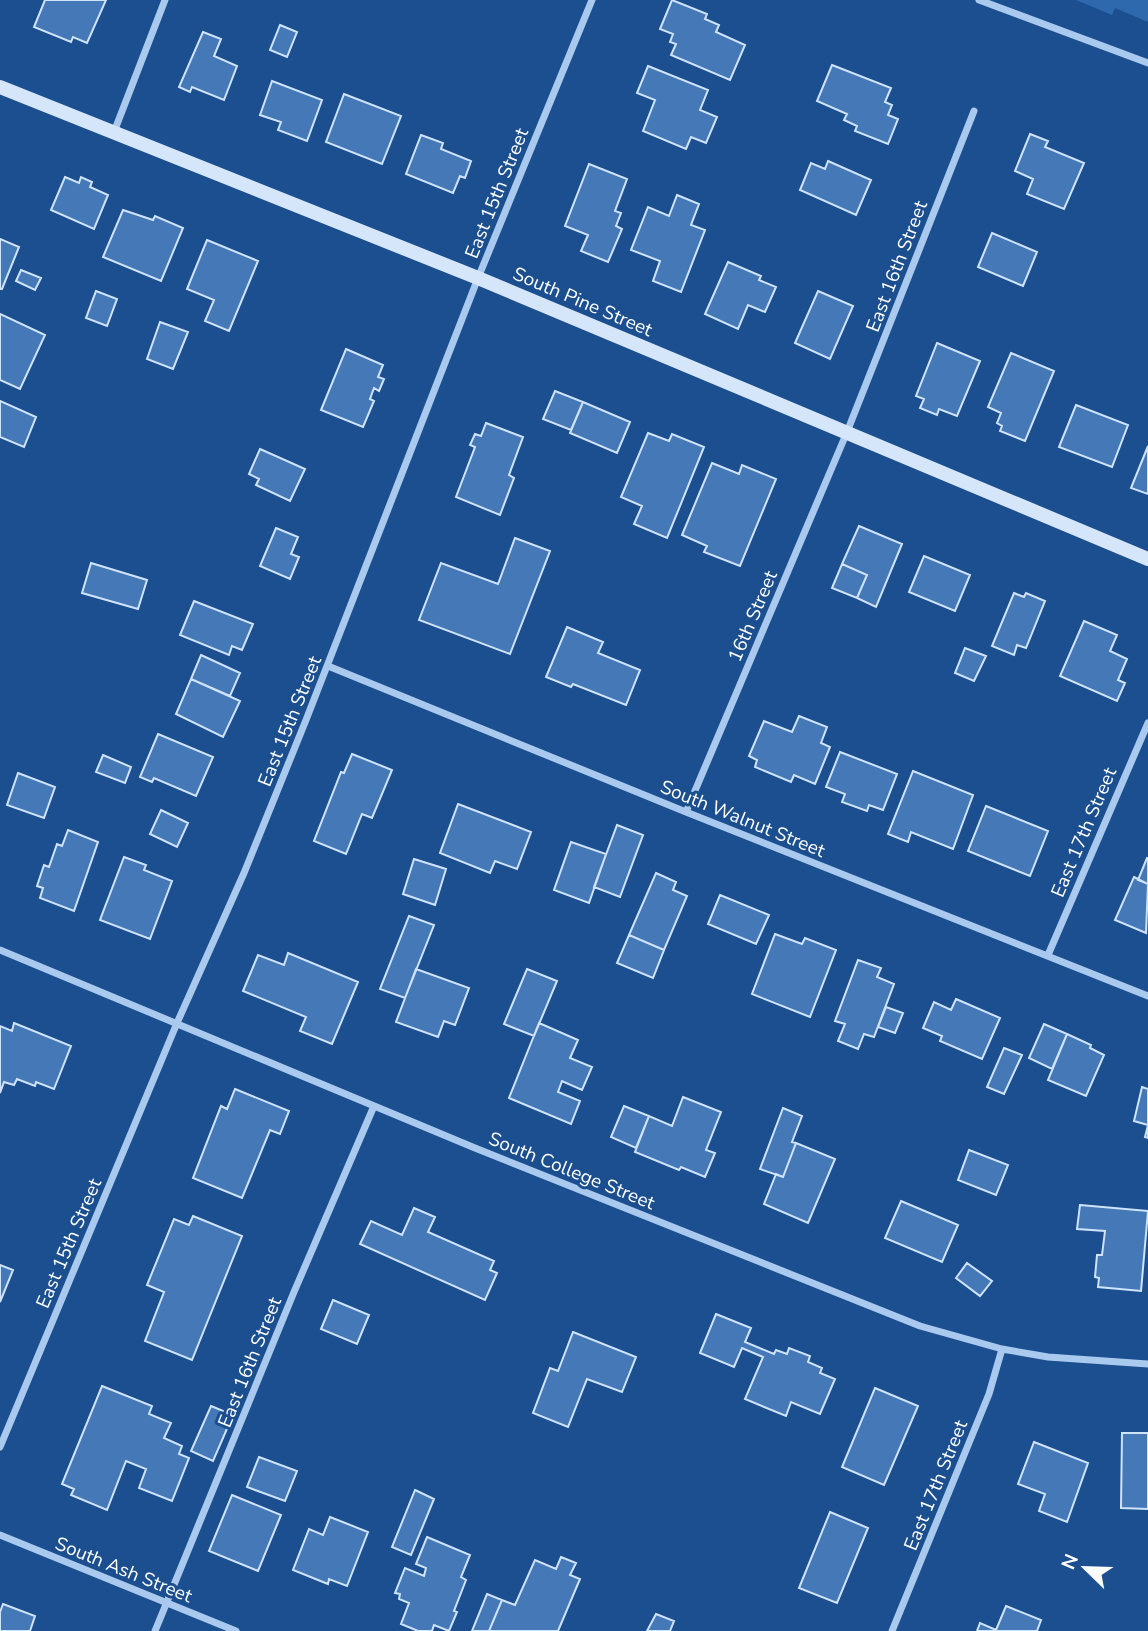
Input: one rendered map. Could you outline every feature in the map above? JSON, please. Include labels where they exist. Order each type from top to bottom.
[{"type":"street","points":[[114,132],[165,0]]},
{"type":"street","name":"East 15th Street","points":[[0,1447],[177,1023],[244,873],[328,666],[478,278],[592,0]]},
{"type":"street","points":[[979,0],[1148,63]]},
{"type":"street","name":"South Pine Street","points":[[0,87],[478,278],[1148,558]]},
{"type":"street","name":"East 16th Street","points":[[848,432],[974,111]]},
{"type":"street","name":"16th Street","points":[[686,812],[848,432]]},
{"type":"street","name":"South Walnut Street","points":[[328,666],[1148,996]]},
{"type":"street","name":"East 17th Street","points":[[1048,955],[1148,723]]},
{"type":"street","name":"South College Street","points":[[0,950],[374,1106],[920,1326],[1002,1349],[1048,1357],[1148,1364]]},
{"type":"street","name":"East 16th Street","points":[[155,1631],[294,1292],[374,1106]]},
{"type":"street","name":"East 17th Street","points":[[892,1631],[989,1394],[1002,1349]]},
{"type":"street","name":"South Ash Street","points":[[0,1535],[236,1631]]},
{"type":"shaded area","points":[[1076,0],[1148,0],[1148,22],[1115,8],[1112,15]]},
{"type":"building","points":[[45,0],[106,0],[87,43],[73,37],[71,42],[34,27]]},
{"type":"building","points":[[672,0],[707,14],[705,19],[719,25],[716,32],[745,45],[730,80],[671,55],[676,44],[670,42],[673,34],[660,29]]},
{"type":"building","points":[[280,25],[297,32],[287,57],[270,50]]},
{"type":"building","points":[[203,32],[221,39],[214,56],[237,66],[224,100],[192,87],[190,92],[179,87]]},
{"type":"building","points":[[832,65],[891,88],[885,102],[892,105],[888,115],[898,119],[888,144],[855,131],[857,126],[844,120],[847,114],[817,101]]},
{"type":"building","points":[[648,66],[708,90],[700,110],[717,117],[706,143],[691,137],[686,149],[643,131],[655,100],[637,93]]},
{"type":"building","points":[[272,81],[322,100],[307,141],[278,130],[281,122],[260,115]]},
{"type":"building","points":[[344,94],[401,116],[382,164],[326,142]]},
{"type":"building","points":[[1030,134],[1048,141],[1045,147],[1084,163],[1064,209],[1027,194],[1033,179],[1015,171]]},
{"type":"building","points":[[421,135],[443,143],[441,149],[471,161],[465,178],[460,176],[453,193],[406,174]]},
{"type":"building","points":[[828,161],[871,180],[856,215],[800,190],[811,163],[825,169]]},
{"type":"building","points":[[589,164],[627,179],[615,211],[621,213],[616,226],[622,229],[608,262],[581,251],[588,235],[565,226]]},
{"type":"building","points":[[65,177],[79,183],[81,177],[92,182],[90,187],[108,195],[94,229],[51,210]]},
{"type":"building","points":[[677,195],[699,204],[691,225],[705,230],[681,292],[653,281],[660,261],[631,250],[648,207],[669,216]]},
{"type":"building","points":[[123,210],[153,220],[155,216],[183,228],[161,281],[103,257]]},
{"type":"building","points":[[992,233],[1037,252],[1023,286],[978,267]]},
{"type":"building","points":[[0,239],[19,247],[2,289],[0,289]]},
{"type":"building","points":[[207,240],[258,261],[229,331],[205,321],[214,300],[187,289]]},
{"type":"building","points":[[728,262],[761,276],[759,280],[776,287],[765,312],[748,305],[738,329],[705,314]]},
{"type":"building","points":[[21,270],[41,278],[35,290],[16,281]]},
{"type":"building","points":[[96,291],[117,299],[107,326],[86,318]]},
{"type":"building","points":[[818,291],[853,306],[830,359],[795,343]]},
{"type":"building","points":[[0,314],[45,335],[20,389],[0,380]]},
{"type":"building","points":[[160,322],[188,332],[173,369],[147,359]]},
{"type":"building","points":[[937,343],[980,361],[957,416],[939,409],[937,415],[920,408],[924,399],[916,396]]},
{"type":"building","points":[[346,349],[383,365],[378,377],[384,379],[379,391],[374,388],[370,399],[374,401],[363,427],[321,410]]},
{"type":"building","points":[[1011,353],[1054,371],[1025,441],[1000,431],[1002,426],[997,423],[1001,413],[988,407]]},
{"type":"building","points":[[555,391],[583,402],[571,430],[543,419]]},
{"type":"building","points":[[0,401],[36,417],[24,447],[0,437]]},
{"type":"building","points":[[583,402],[630,422],[617,453],[570,433]]},
{"type":"building","points":[[1076,405],[1128,425],[1112,467],[1059,447]]},
{"type":"building","points":[[486,423],[523,437],[509,475],[514,478],[500,515],[456,497],[475,447],[470,445],[475,434],[481,436]]},
{"type":"building","points":[[648,433],[669,441],[672,434],[704,447],[667,538],[634,524],[642,506],[621,497]]},
{"type":"building","points":[[1148,446],[1148,494],[1131,488]]},
{"type":"building","points":[[260,449],[305,469],[290,501],[256,485],[259,479],[249,474]]},
{"type":"building","points":[[712,463],[739,474],[742,465],[776,479],[740,566],[704,552],[707,546],[682,535]]},
{"type":"building","points":[[859,526],[902,544],[876,607],[857,598],[867,575],[842,564]]},
{"type":"building","points":[[276,528],[298,537],[291,554],[299,557],[290,579],[260,566]]},
{"type":"building","points":[[515,538],[550,551],[510,654],[419,620],[441,563],[498,584]]},
{"type":"building","points":[[924,556],[970,575],[955,611],[909,592]]},
{"type":"building","points":[[91,563],[147,580],[138,609],[82,593]]},
{"type":"building","points":[[842,564],[867,575],[857,598],[832,588]]},
{"type":"building","points":[[1014,593],[1024,597],[1026,593],[1045,601],[1026,648],[1017,645],[1014,655],[992,646]]},
{"type":"building","points":[[194,601],[253,624],[242,650],[232,646],[229,655],[180,635]]},
{"type":"building","points":[[1084,621],[1117,635],[1110,651],[1127,659],[1118,680],[1125,683],[1117,701],[1060,676]]},
{"type":"building","points":[[567,627],[603,642],[598,653],[640,670],[626,705],[573,684],[571,687],[546,677]]},
{"type":"building","points":[[965,648],[986,656],[974,681],[955,673]]},
{"type":"building","points":[[201,655],[240,673],[230,696],[191,679]]},
{"type":"building","points":[[191,679],[240,701],[223,737],[176,714]]},
{"type":"building","points":[[799,716],[827,727],[821,743],[830,747],[815,784],[794,775],[791,782],[755,767],[757,760],[749,756],[764,721],[792,732]]},
{"type":"building","points":[[158,734],[213,757],[196,796],[154,778],[152,782],[140,777]]},
{"type":"building","points":[[840,752],[897,774],[883,810],[869,805],[867,811],[842,802],[845,794],[826,787]]},
{"type":"building","points":[[352,754],[392,770],[372,818],[362,814],[346,854],[314,841],[341,772],[344,773]]},
{"type":"building","points":[[103,755],[131,767],[125,783],[96,772]]},
{"type":"building","points":[[913,771],[973,795],[953,849],[911,832],[908,842],[888,834]]},
{"type":"building","points":[[18,773],[55,787],[44,818],[7,805]]},
{"type":"building","points":[[458,804],[531,832],[517,869],[495,861],[490,873],[440,853]]},
{"type":"building","points":[[986,806],[1048,831],[1030,876],[968,851]]},
{"type":"building","points":[[161,810],[188,823],[177,847],[150,834]]},
{"type":"building","points":[[617,825],[643,835],[620,897],[594,887]]},
{"type":"building","points":[[68,830],[98,842],[74,911],[40,898],[43,888],[37,886],[44,865],[49,867],[57,844],[62,846]]},
{"type":"building","points":[[571,842],[606,854],[589,903],[554,890]]},
{"type":"building","points":[[124,857],[146,865],[144,870],[172,881],[150,939],[100,920]]},
{"type":"building","points":[[1148,858],[1148,884],[1138,880]]},
{"type":"building","points":[[414,859],[446,869],[435,905],[403,894]]},
{"type":"building","points":[[656,873],[676,882],[673,890],[687,896],[664,950],[629,935]]},
{"type":"building","points":[[1134,877],[1148,884],[1146,933],[1115,920]]},
{"type":"building","points":[[720,895],[769,915],[756,944],[708,924]]},
{"type":"building","points":[[409,916],[434,925],[405,998],[380,989]]},
{"type":"building","points":[[775,934],[802,944],[805,938],[836,950],[810,1017],[752,994]]},
{"type":"building","points":[[629,935],[664,950],[653,978],[617,963]]},
{"type":"building","points":[[288,953],[358,982],[332,1044],[300,1031],[306,1017],[243,991],[258,955],[284,965]]},
{"type":"building","points":[[858,960],[881,968],[877,977],[894,984],[874,1037],[864,1034],[858,1049],[838,1041],[845,1024],[835,1021]]},
{"type":"building","points":[[416,969],[469,988],[455,1025],[444,1021],[438,1037],[396,1022]]},
{"type":"building","points":[[527,969],[557,981],[534,1036],[504,1024]]},
{"type":"building","points":[[956,999],[1000,1018],[982,1059],[940,1041],[942,1036],[923,1028],[934,1002],[951,1010]]},
{"type":"building","points":[[886,1007],[903,1013],[895,1033],[878,1027]]},
{"type":"building","points":[[14,1023],[71,1046],[54,1089],[17,1079],[14,1085],[4,1082],[0,1093],[0,1026],[12,1031]]},
{"type":"building","points":[[539,1023],[578,1040],[570,1058],[592,1067],[582,1090],[562,1081],[558,1092],[580,1101],[571,1124],[509,1098]]},
{"type":"building","points":[[1044,1024],[1067,1034],[1052,1069],[1029,1058]]},
{"type":"building","points":[[1067,1034],[1091,1045],[1090,1048],[1104,1055],[1086,1096],[1048,1080]]},
{"type":"building","points":[[1004,1048],[1022,1055],[1004,1094],[987,1087]]},
{"type":"building","points":[[1142,1087],[1148,1089],[1148,1125],[1134,1121]]},
{"type":"building","points":[[235,1089],[289,1111],[280,1134],[270,1130],[242,1198],[193,1178],[221,1106],[227,1109]]},
{"type":"building","points":[[683,1097],[721,1112],[706,1150],[715,1153],[705,1177],[681,1167],[679,1170],[635,1152],[649,1116],[672,1126]]},
{"type":"building","points":[[624,1106],[649,1116],[636,1148],[611,1137]]},
{"type":"building","points":[[783,1108],[802,1116],[792,1142],[796,1143],[783,1177],[760,1169]]},
{"type":"building","points":[[796,1143],[835,1159],[808,1223],[764,1204],[776,1174],[783,1177]]},
{"type":"building","points":[[969,1150],[1008,1165],[996,1195],[958,1180]]},
{"type":"building","points":[[901,1201],[958,1225],[942,1262],[885,1238]]},
{"type":"building","points":[[1080,1205],[1148,1211],[1141,1291],[1098,1287],[1099,1278],[1095,1277],[1097,1255],[1102,1255],[1105,1231],[1077,1229]]},
{"type":"building","points":[[414,1208],[435,1217],[428,1232],[494,1261],[490,1270],[497,1273],[485,1300],[360,1244],[371,1221],[402,1235]]},
{"type":"building","points":[[193,1216],[242,1236],[192,1360],[145,1341],[164,1292],[147,1285],[174,1219],[189,1225]]},
{"type":"building","points":[[967,1263],[992,1281],[980,1296],[956,1278]]},
{"type":"building","points":[[0,1265],[13,1270],[0,1302]]},
{"type":"building","points":[[333,1300],[369,1315],[357,1344],[321,1329]]},
{"type":"building","points":[[716,1314],[751,1328],[745,1342],[774,1354],[776,1350],[787,1354],[789,1348],[810,1356],[808,1362],[822,1368],[820,1373],[835,1379],[820,1414],[791,1402],[786,1416],[745,1399],[763,1357],[742,1348],[734,1367],[700,1353]]},
{"type":"building","points":[[573,1332],[636,1357],[622,1392],[587,1379],[568,1427],[533,1413],[550,1368],[558,1371]]},
{"type":"building","points":[[102,1386],[152,1406],[149,1414],[171,1423],[164,1438],[182,1446],[179,1454],[189,1458],[172,1501],[139,1488],[146,1469],[126,1461],[107,1510],[71,1495],[74,1489],[62,1484]]},
{"type":"building","points":[[875,1388],[918,1406],[884,1485],[842,1467]]},
{"type":"building","points":[[211,1406],[233,1415],[213,1461],[191,1451]]},
{"type":"building","points":[[1122,1433],[1148,1433],[1148,1509],[1121,1508]]},
{"type":"building","points":[[1034,1442],[1088,1463],[1067,1522],[1039,1511],[1045,1494],[1018,1484]]},
{"type":"building","points":[[259,1457],[297,1471],[285,1501],[247,1487]]},
{"type":"building","points":[[415,1490],[434,1499],[411,1555],[392,1547]]},
{"type":"building","points":[[232,1495],[281,1515],[258,1571],[209,1551]]},
{"type":"building","points":[[830,1512],[868,1528],[837,1603],[799,1588]]},
{"type":"building","points":[[330,1517],[368,1532],[347,1586],[329,1579],[328,1584],[293,1570],[309,1529],[323,1535]]},
{"type":"building","points":[[427,1537],[470,1555],[461,1577],[466,1580],[449,1631],[434,1625],[432,1631],[418,1631],[401,1624],[409,1603],[399,1599],[400,1594],[395,1593],[405,1568],[424,1576],[426,1568],[416,1564]]},
{"type":"building","points":[[561,1557],[576,1563],[570,1575],[580,1579],[558,1631],[489,1631],[502,1600],[515,1605],[535,1560],[556,1569]]},
{"type":"building","points":[[487,1594],[502,1600],[489,1631],[472,1631]]},
{"type":"building","points":[[3,1604],[35,1616],[30,1631],[0,1631]]},
{"type":"building","points":[[1006,1606],[1041,1620],[1037,1631],[977,1631],[980,1623],[996,1630]]},
{"type":"building","points":[[656,1614],[674,1621],[670,1631],[647,1631]]}]
